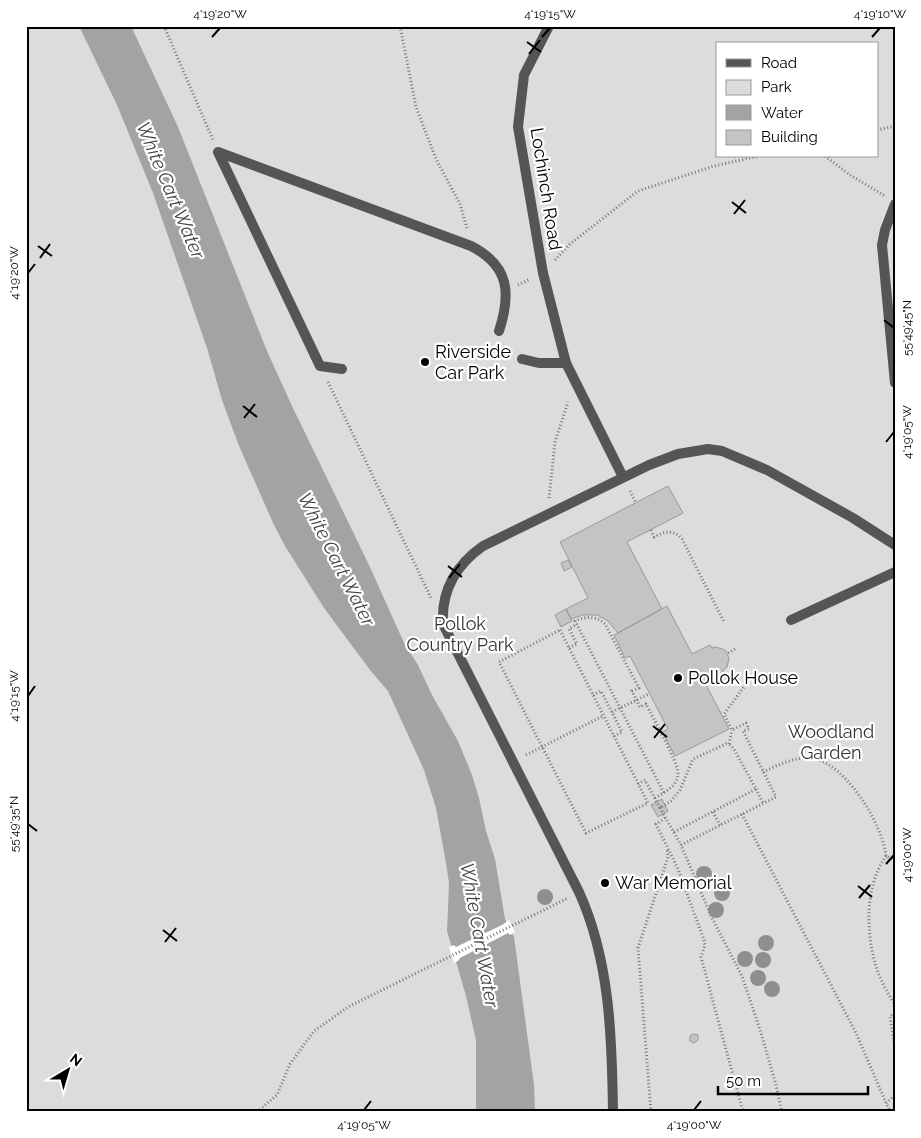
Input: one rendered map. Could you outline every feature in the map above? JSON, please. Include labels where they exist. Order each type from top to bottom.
[{"type":"street","name":"Lochinch Road","points":[[549,26],[524,75],[518,127],[543,273],[566,363],[622,477]]},
{"type":"street","points":[[218,152],[471,246],[485,253],[496,264],[506,290],[504,315],[498,331]]},
{"type":"street","points":[[218,152],[320,366],[342,369]]},
{"type":"street","points":[[892,201],[882,245],[895,383]]},
{"type":"street","points":[[522,359],[539,363],[566,363]]},
{"type":"street","points":[[613,1112],[611,1041],[602,968],[595,931],[579,892],[443,624],[442,610],[447,589],[463,563],[483,546],[622,477],[678,454],[708,449],[729,454],[767,470],[854,518],[895,545]]},
{"type":"street","points":[[791,620],[895,572]]},
{"type":"path","points":[[164,26],[218,152]]},
{"type":"path","points":[[400,26],[416,107],[436,159],[460,204],[471,246]]},
{"type":"path","points":[[878,130],[895,126]]},
{"type":"path","points":[[506,290],[543,273],[570,244],[638,191],[714,166],[750,158]]},
{"type":"path","points":[[828,158],[850,175],[892,201]]},
{"type":"path","points":[[320,366],[443,624]]},
{"type":"path","points":[[549,514],[555,442],[576,384]]},
{"type":"path","points":[[651,530],[654,537],[667,531],[673,531],[682,539],[724,622]]},
{"type":"path","points":[[655,798],[664,793],[675,782],[678,772],[677,766],[646,704],[640,707],[632,691],[639,688],[605,624],[602,620],[588,617],[575,621],[664,793]]},
{"type":"path","points":[[569,648],[576,644],[569,629],[577,624]]},
{"type":"path","points":[[560,630],[569,648],[648,803],[586,834],[499,662],[560,630]]},
{"type":"path","points":[[728,654],[737,648]]},
{"type":"path","points":[[729,744],[732,730],[724,714],[752,676]]},
{"type":"path","points":[[593,695],[601,691],[612,712],[622,732],[614,736]]},
{"type":"path","points":[[612,712],[649,694]]},
{"type":"path","points":[[527,754],[604,716]]},
{"type":"path","points":[[680,846],[776,797],[743,732],[748,729],[746,723],[732,730]]},
{"type":"path","points":[[729,744],[734,749],[763,803]]},
{"type":"path","points":[[660,808],[671,801],[680,790],[691,762],[695,757],[729,744]]},
{"type":"path","points":[[763,772],[795,759],[810,758],[831,765],[848,781],[862,800],[883,842],[886,856],[895,861]]},
{"type":"path","points":[[638,784],[645,780],[674,832],[712,918],[742,976],[764,1042],[782,1112]]},
{"type":"path","points":[[674,832],[756,790]]},
{"type":"path","points":[[713,812],[720,825]]},
{"type":"path","points":[[742,814],[856,1034],[890,1112]]},
{"type":"path","points":[[665,818],[656,824],[686,888],[704,940],[705,945],[701,957],[743,1112]]},
{"type":"path","points":[[651,1112],[638,948],[668,857],[667,846]]},
{"type":"path","points":[[886,856],[879,865],[871,893],[870,940],[875,964],[886,991],[895,1005]]},
{"type":"path","points":[[257,1112],[277,1095],[290,1064],[314,1031],[348,1007],[579,892]]},
{"type":"path","points":[[895,1013],[890,1016],[895,1049]]},
{"type":"path","points":[[886,1103],[895,1096]]},
{"type":"green space","name":"Pollok Country Park","points":[[26,26],[895,26],[895,1112],[26,1112]]},
{"type":"water","name":"White Cart Water","points":[[79,26],[131,26],[178,127],[267,351],[292,406],[369,565],[405,645],[418,665],[432,695],[458,741],[479,798],[486,831],[495,859],[505,919],[514,937],[534,1085],[535,1112],[476,1112],[476,1040],[466,996],[447,931],[449,883],[436,808],[424,770],[388,691],[324,608],[274,525],[239,446],[222,400],[207,348],[153,193],[117,105]]},
{"type":"pier","points":[[509,920],[515,932],[510,935],[508,933],[454,963],[449,947],[454,945],[456,947]]},
{"type":"building","points":[[668,486],[683,513],[627,542],[662,609],[618,633],[608,621],[597,615],[583,615],[571,619],[566,609],[588,598],[560,542]]},
{"type":"building","points":[[568,560],[572,567],[564,571],[561,563]]},
{"type":"building","name":"Pollok House","points":[[667,606],[692,654],[710,645],[712,648],[716,647],[725,650],[729,658],[727,667],[723,670],[724,673],[705,683],[729,729],[675,756],[662,732],[668,729],[630,656],[625,658],[614,635]]},
{"type":"building","points":[[566,609],[572,621],[561,627],[555,615]]},
{"type":"building","points":[[662,799],[668,811],[658,817],[651,805]]},
{"type":"building","points":[[693,1034],[698,1035],[698,1040],[694,1043],[690,1041],[690,1036]]},
{"type":"place","name":"Riverside Car Park","points":[[425,362]]},
{"type":"place","name":"Pollok House","points":[[678,678]]},
{"type":"place","name":"War Memorial","points":[[605,883]]},
{"type":"park label","name":"Woodland Garden","points":[[831,742]]}]
